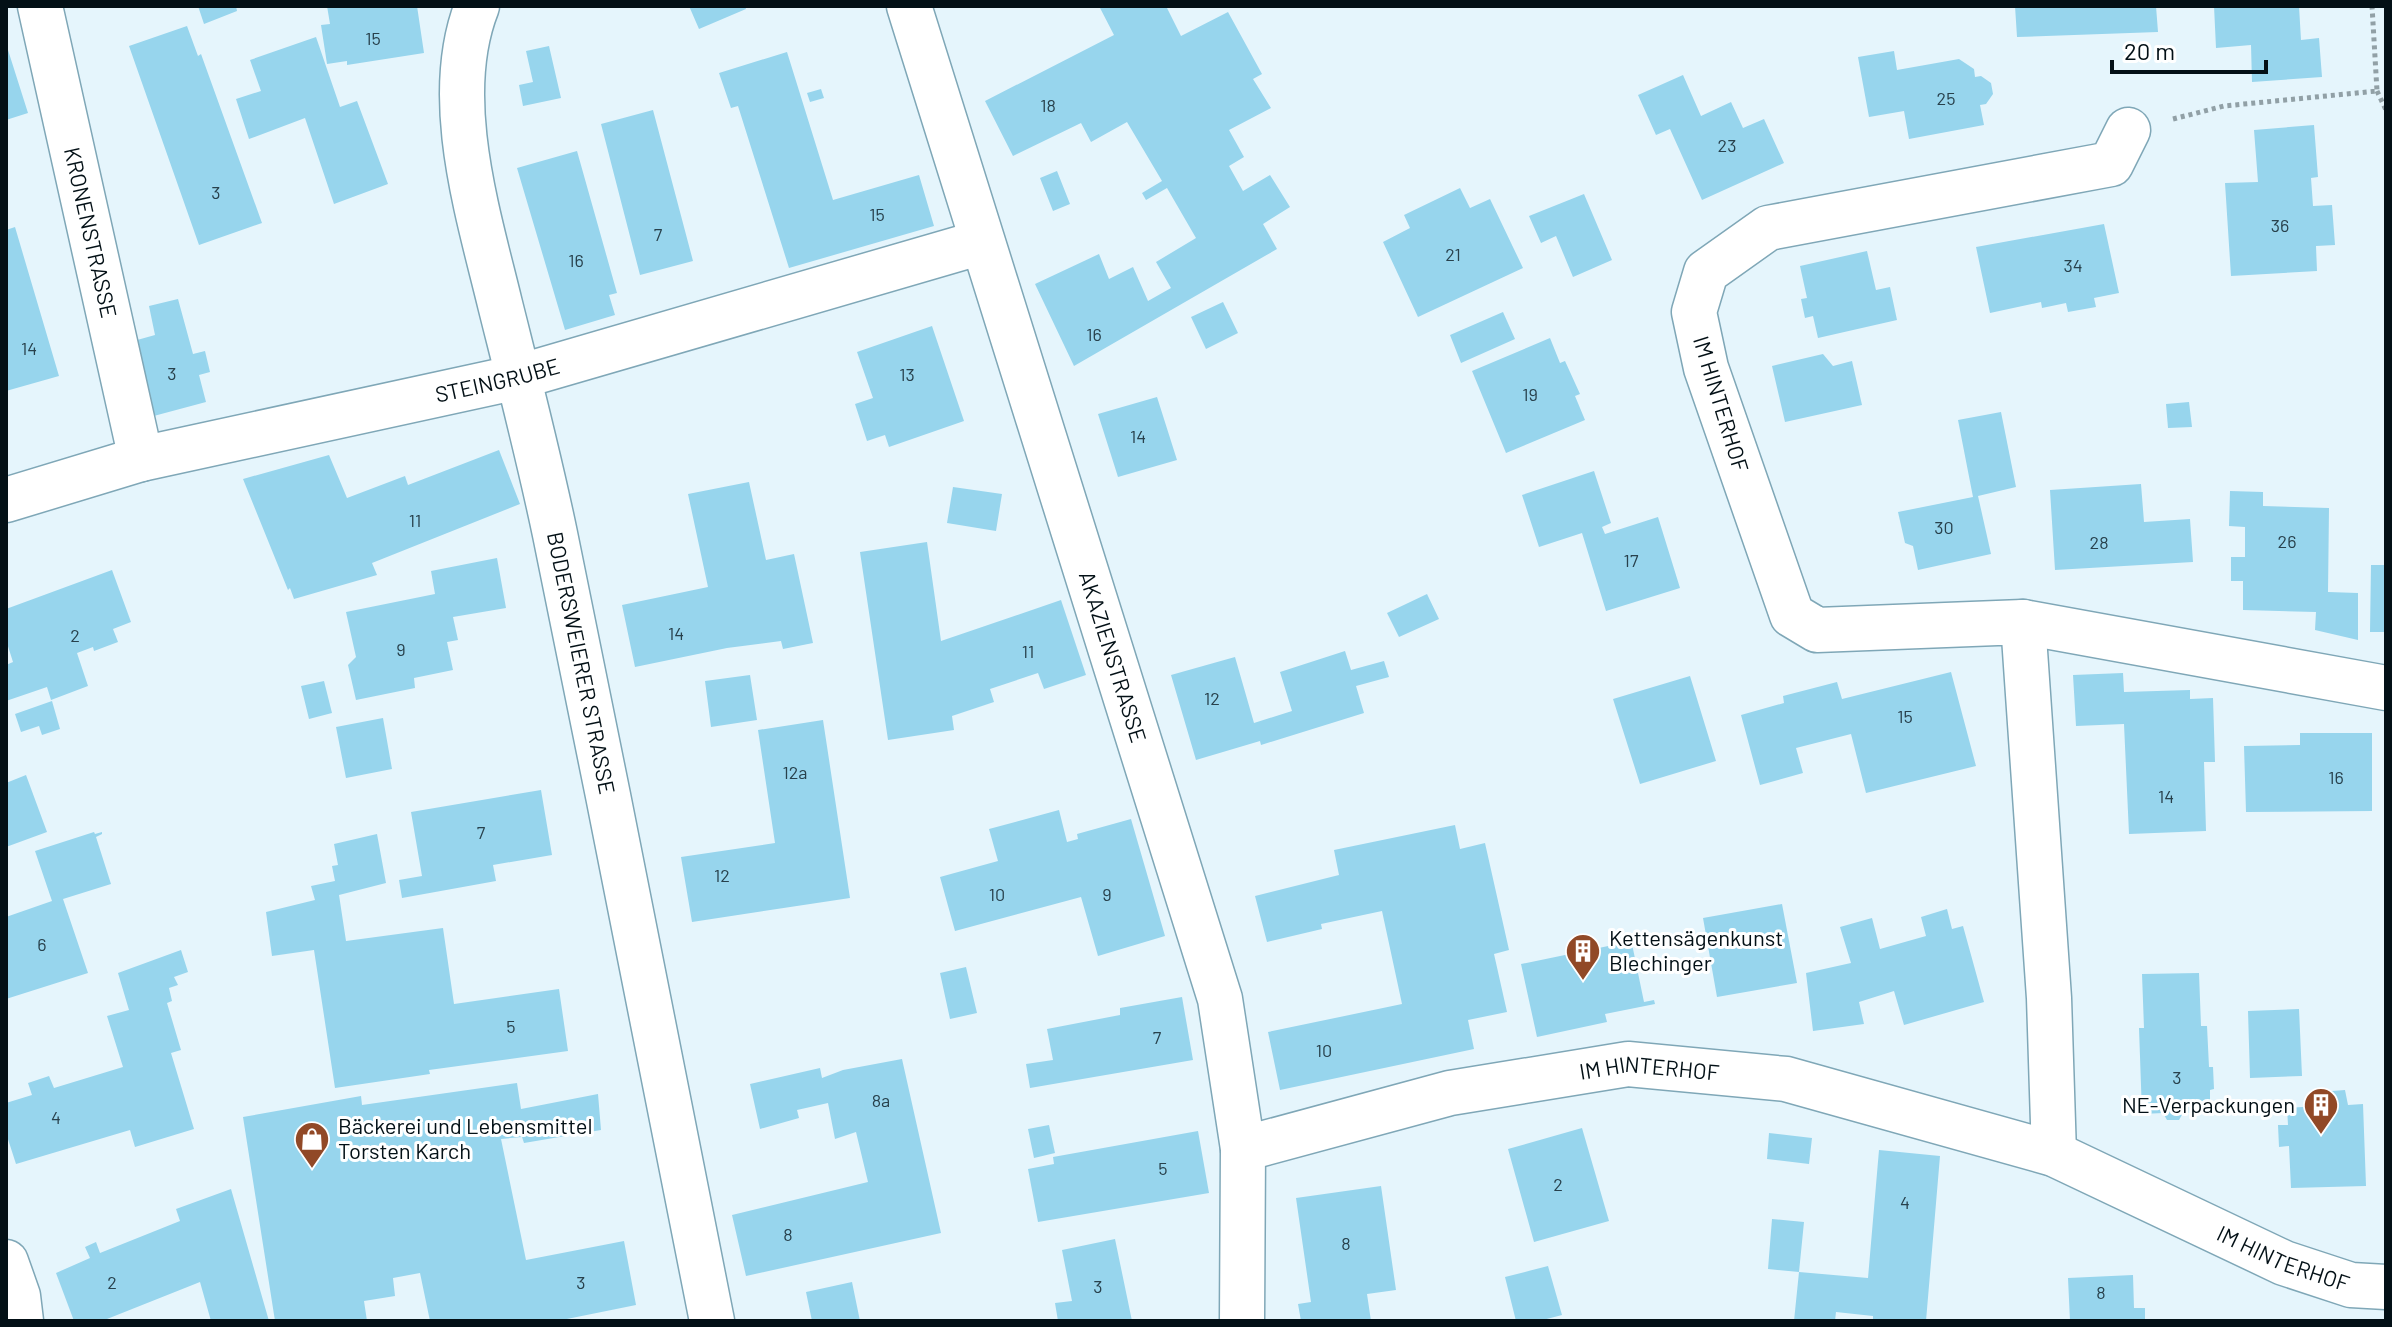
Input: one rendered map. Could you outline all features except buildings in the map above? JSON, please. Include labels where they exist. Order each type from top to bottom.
[{"type":"street","name":"KRONENSTRASSE","points":[[40,6],[141,459]]},
{"type":"street","name":"BODERSWEIERER STRASSE","points":[[477,6],[466,44],[463,70],[466,141],[486,245],[554,530],[712,1321]]},
{"type":"street","name":"AKAZIENSTRASSE","points":[[909,6],[1220,999],[1243,1149],[1242,1321]]},
{"type":"street","name":"IM HINTERHOF","points":[[2128,130],[2111,164],[1768,228],[1706,272],[1694,312],[1706,368],[1792,615],[1817,630],[2023,622],[2386,688]]},
{"type":"street","name":"STEINGRUBE","points":[[6,500],[141,459],[518,377],[982,242]]},
{"type":"street","points":[[2023,622],[2049,998],[2054,1154]]},
{"type":"street","name":"IM HINTERHOF","points":[[1243,1149],[1450,1093],[1628,1064],[1786,1079],[2054,1154],[2284,1263],[2351,1285],[2386,1287]]},
{"type":"street","points":[[6,1262],[18,1296],[21,1321]]},
{"type":"path","points":[[2372,6],[2377,91],[2386,110]]},
{"type":"path","points":[[2128,130],[2224,106],[2377,91]]},
{"type":"place","name":"Kettensägenkunst Blechinger","points":[[1583,982]]},
{"type":"place","name":"NE-Verpackungen","points":[[2321,1136]]},
{"type":"place","name":"Bäckerei und Lebensmittel Torsten Karch","points":[[312,1170]]}]
